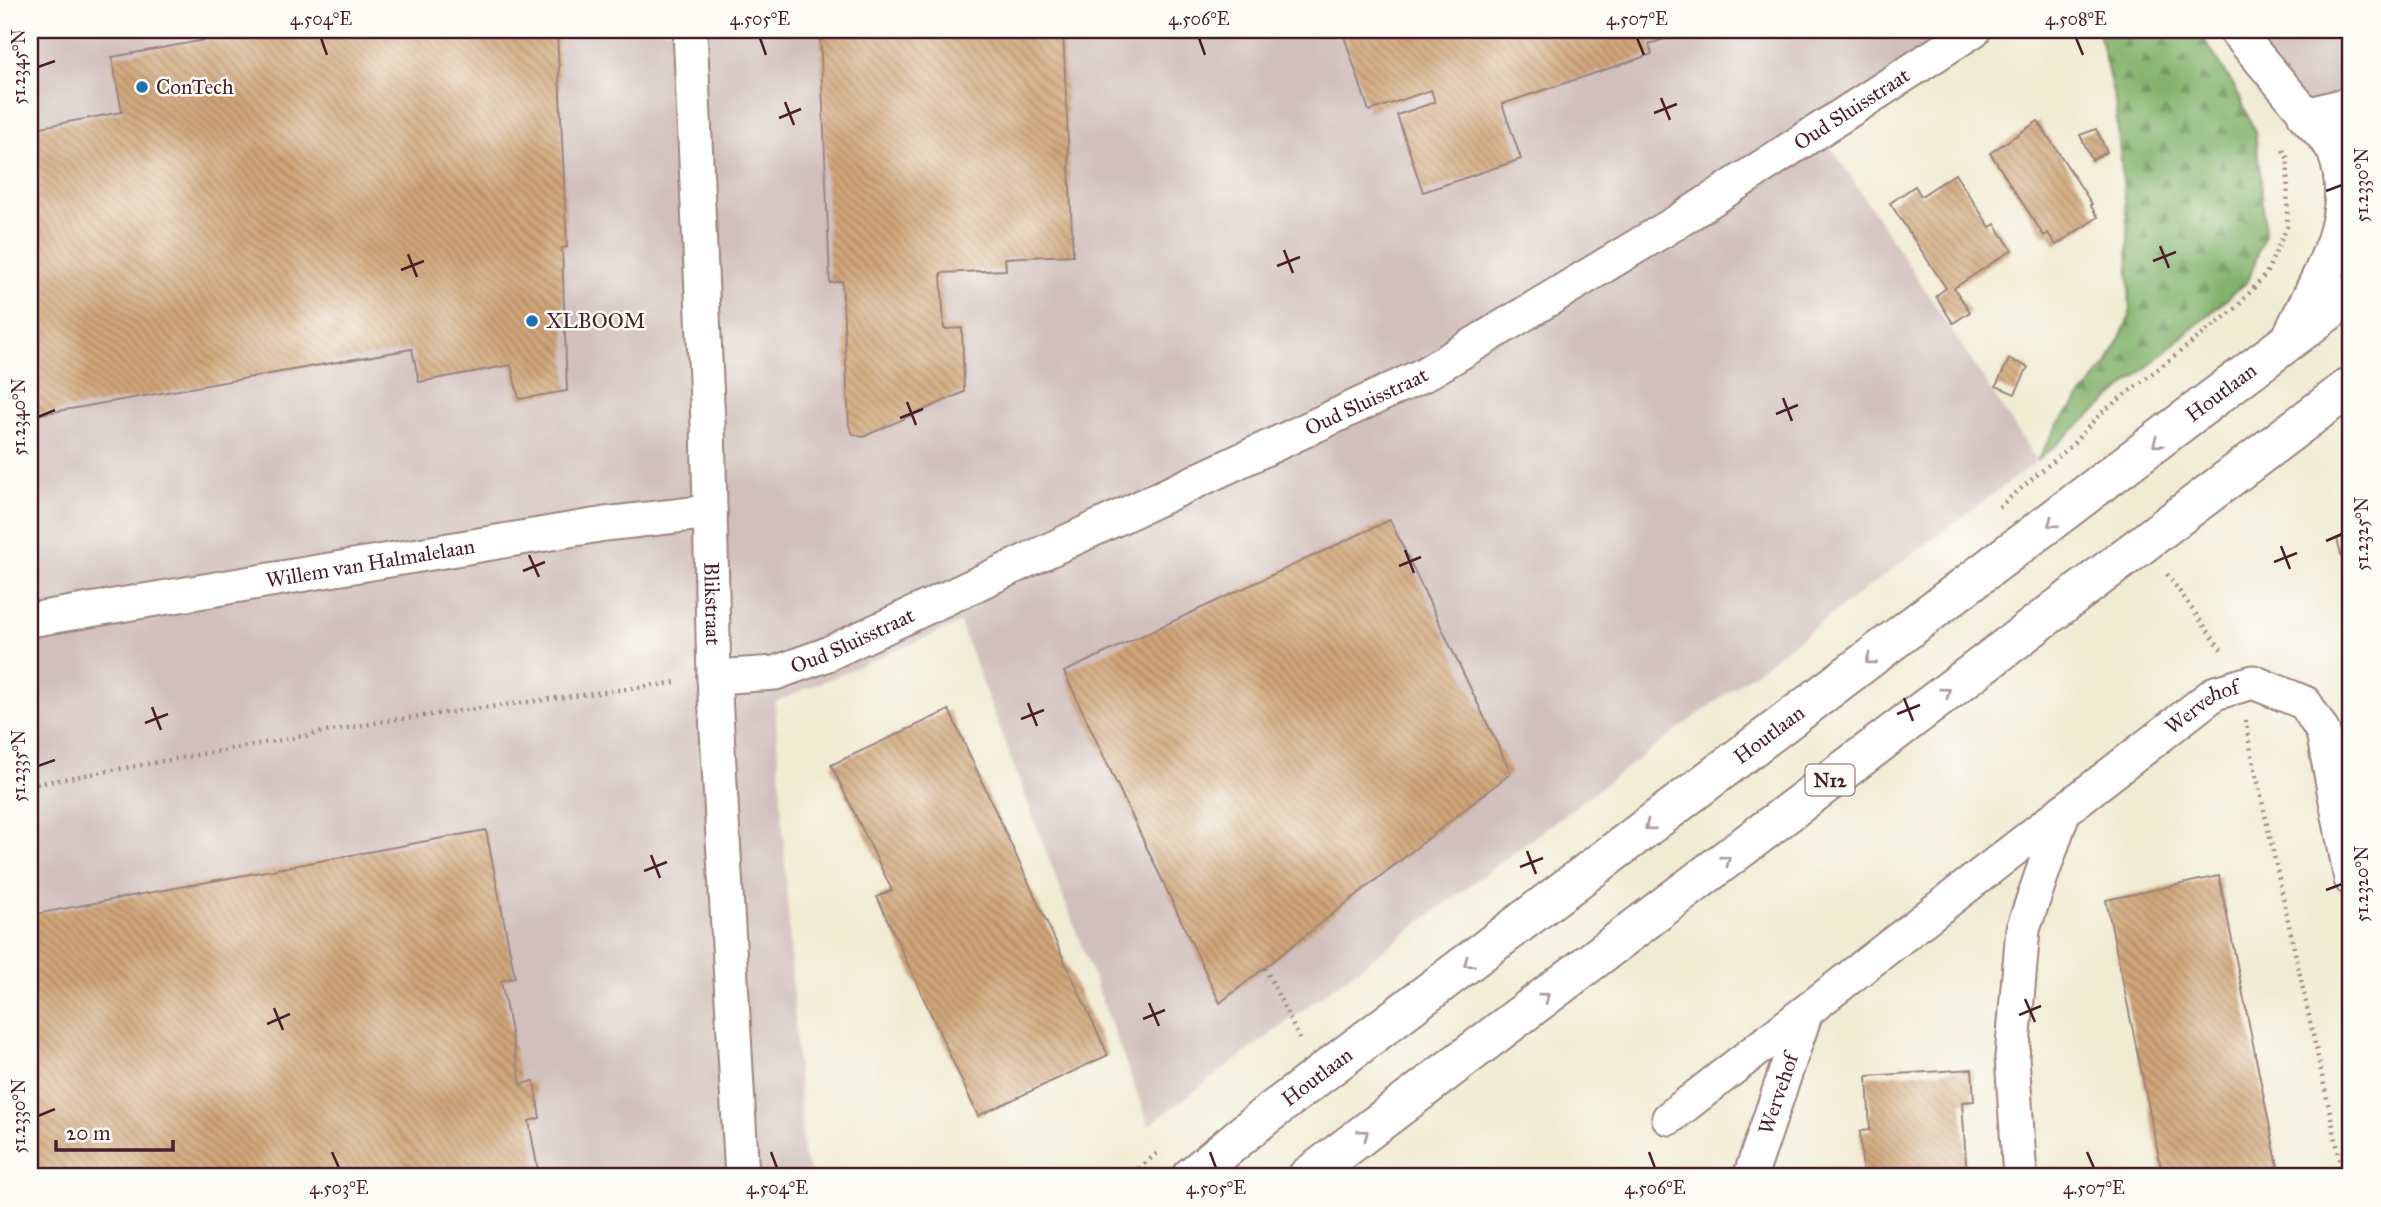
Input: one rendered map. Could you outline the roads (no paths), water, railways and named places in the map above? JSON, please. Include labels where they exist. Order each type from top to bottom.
[{"type":"main road","points":[[2289,342],[2338,239],[2346,192],[2344,152],[2307,115]]},
{"type":"main road","name":"Houtlaan","points":[[1191,1177],[1264,1117],[2351,295]]},
{"type":"main road","name":"N12","points":[[1307,1177],[2351,386]]},
{"type":"street","name":"Blikstraat","points":[[690,30],[708,411],[715,677],[742,1177]]},
{"type":"street","name":"Oud Sluisstraat","points":[[715,677],[775,673],[825,655],[1423,375],[1677,222],[1974,30]]},
{"type":"street","points":[[2235,30],[2307,115],[2341,106],[2351,107]]},
{"type":"street","name":"Willem van Halmalelaan","points":[[30,620],[605,524],[710,512]]},
{"type":"street","name":"Wervehof","points":[[1669,1118],[2215,693],[2253,682],[2305,703],[2322,732],[2351,879]]},
{"type":"street","points":[[2020,1177],[2012,1057],[2023,929],[2064,810]]},
{"type":"street","name":"Wervehof","points":[[1750,1177],[1806,1012]]},
{"type":"place","name":"ConTech","points":[[142,87]]},
{"type":"place","name":"XLBOOM","points":[[532,321]]}]
